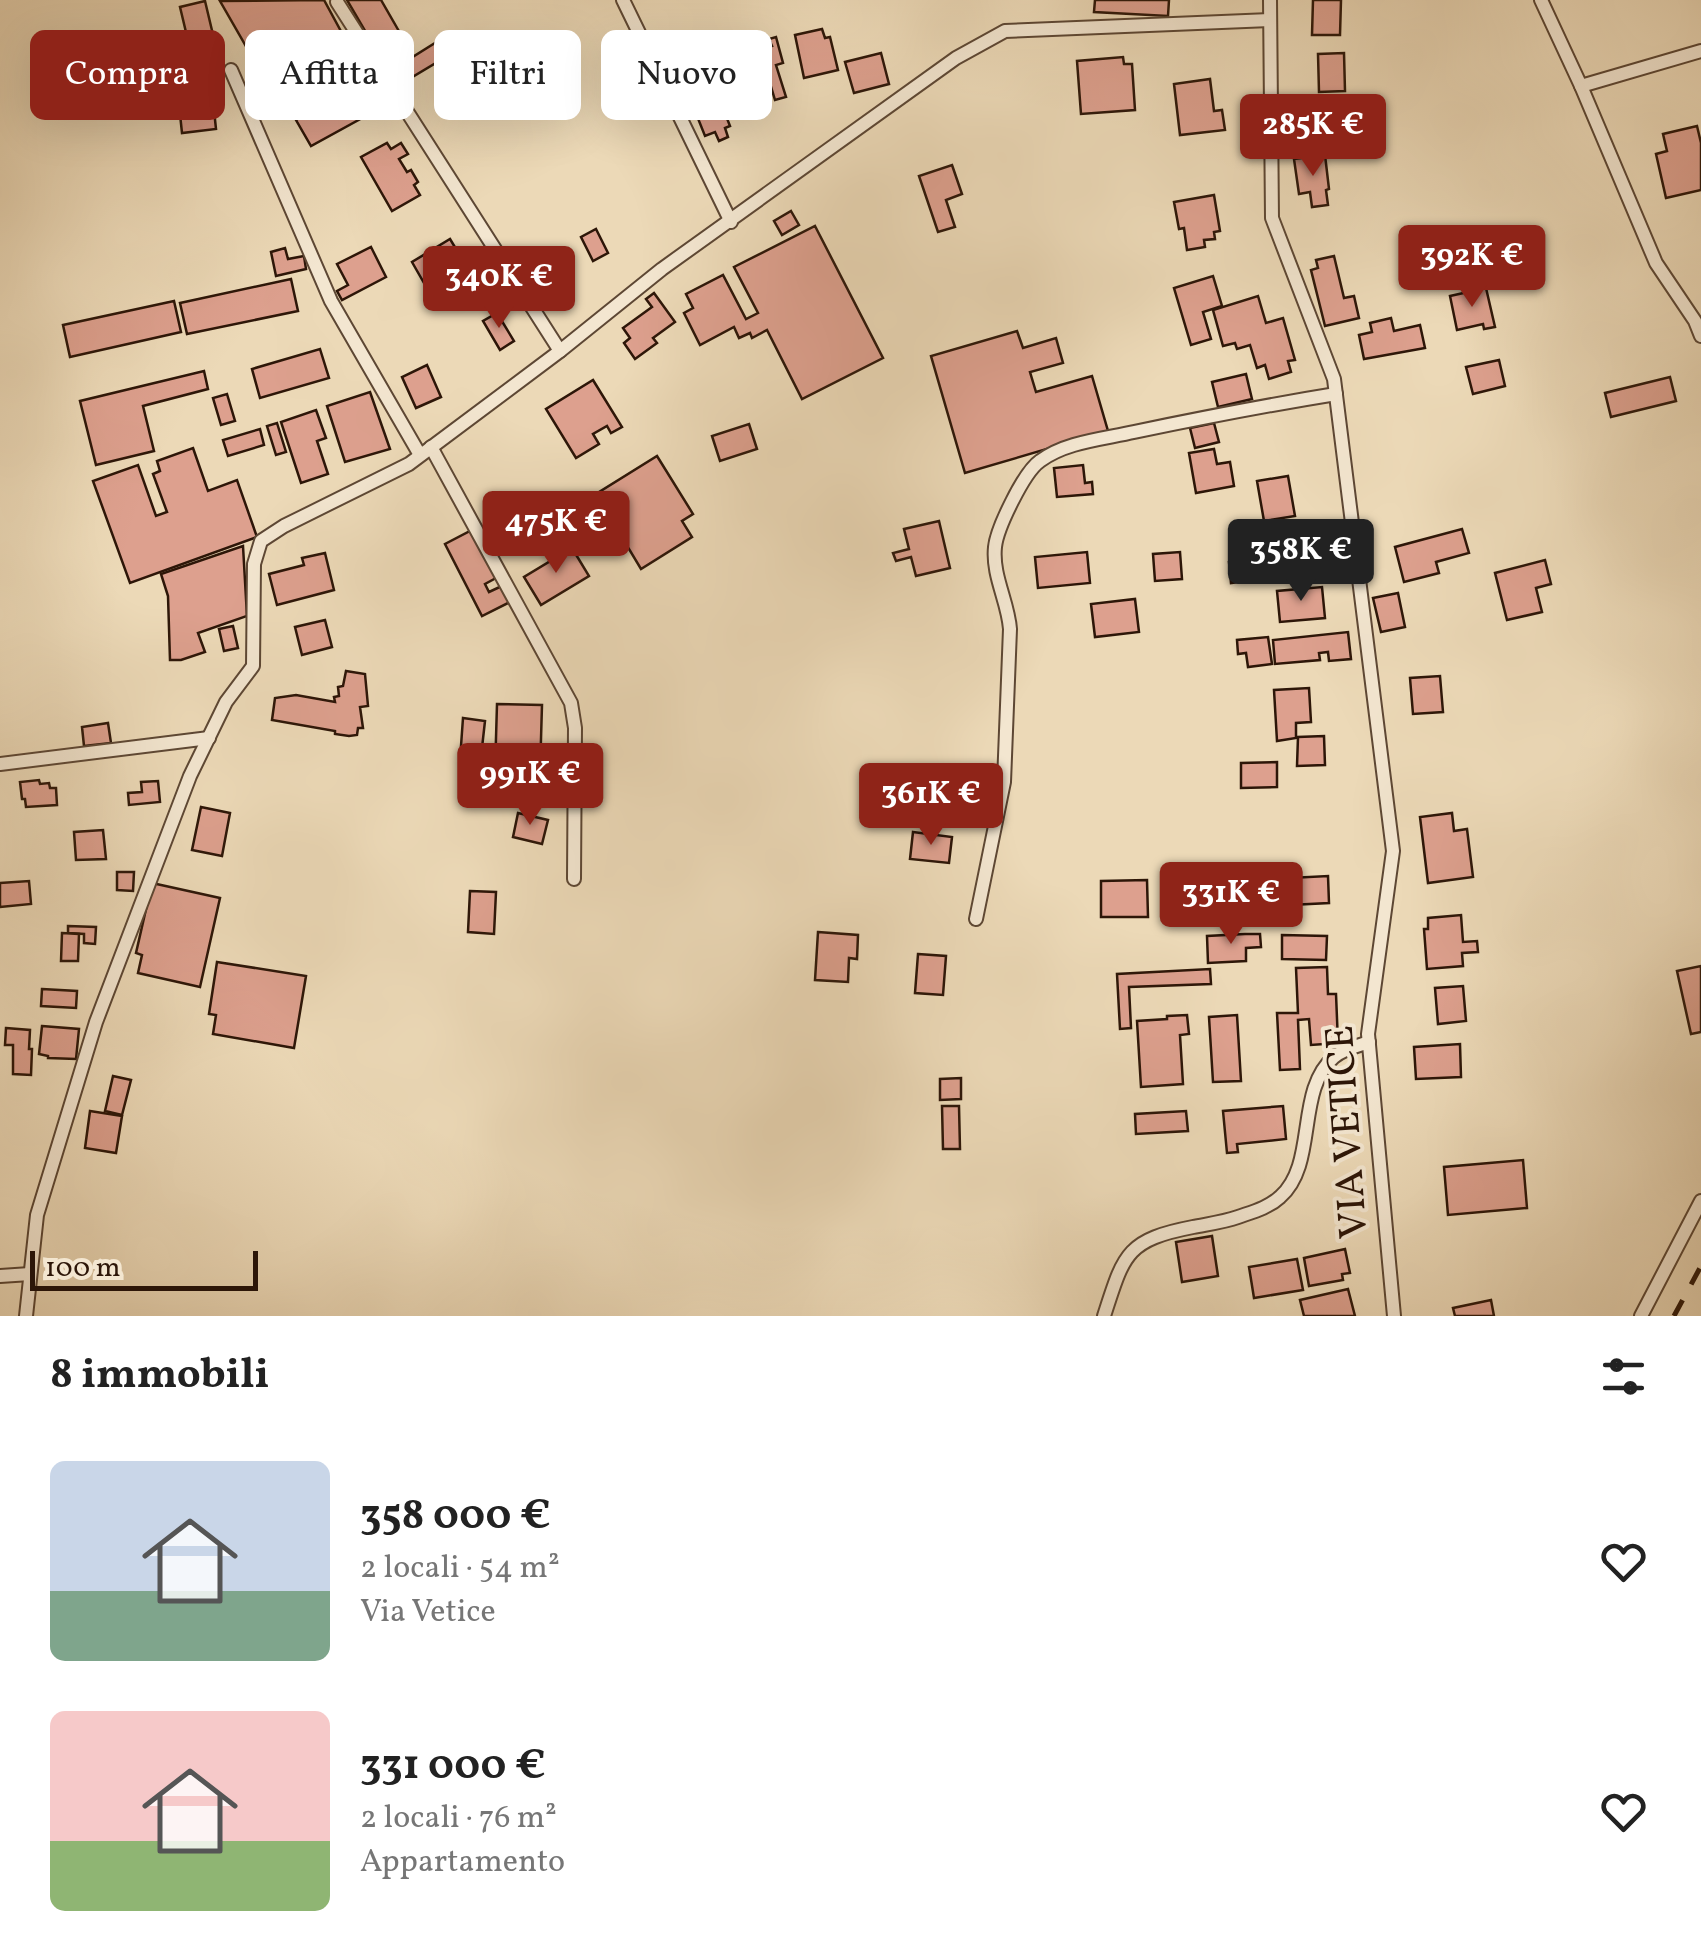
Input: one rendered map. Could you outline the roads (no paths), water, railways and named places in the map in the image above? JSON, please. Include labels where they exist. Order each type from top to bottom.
[{"type":"street","points":[[624,0],[731,222]]},
{"type":"street","name":"VIA VETICE","points":[[1270,0],[1272,218],[1334,379],[1393,852],[1368,1034],[1394,1316]]},
{"type":"street","points":[[1541,0],[1656,263],[1695,320],[1701,336]]},
{"type":"street","points":[[337,2],[560,351]]},
{"type":"street","points":[[26,1316],[36,1215],[96,1022],[190,776],[226,702],[254,666],[254,564],[261,541],[409,464],[662,269],[956,58],[1005,31],[1270,20]]},
{"type":"street","points":[[1581,86],[1701,51]]},
{"type":"street","points":[[231,70],[331,301],[425,451],[571,703],[574,879]]},
{"type":"street","points":[[976,919],[1004,782],[1010,629],[995,547],[1029,469],[1044,458],[1084,443],[1336,394]]},
{"type":"street","points":[[0,764],[208,738]]},
{"type":"street","points":[[1104,1316],[1116,1280],[1140,1243],[1167,1232],[1230,1220],[1278,1199],[1290,1186],[1296,1170],[1312,1094],[1321,1072],[1334,1056],[1369,1042]]},
{"type":"street","points":[[1641,1316],[1701,1202]]},
{"type":"street","points":[[0,1276],[30,1274]]},
{"type":"railway","points":[[1674,1316],[1701,1266]]}]
